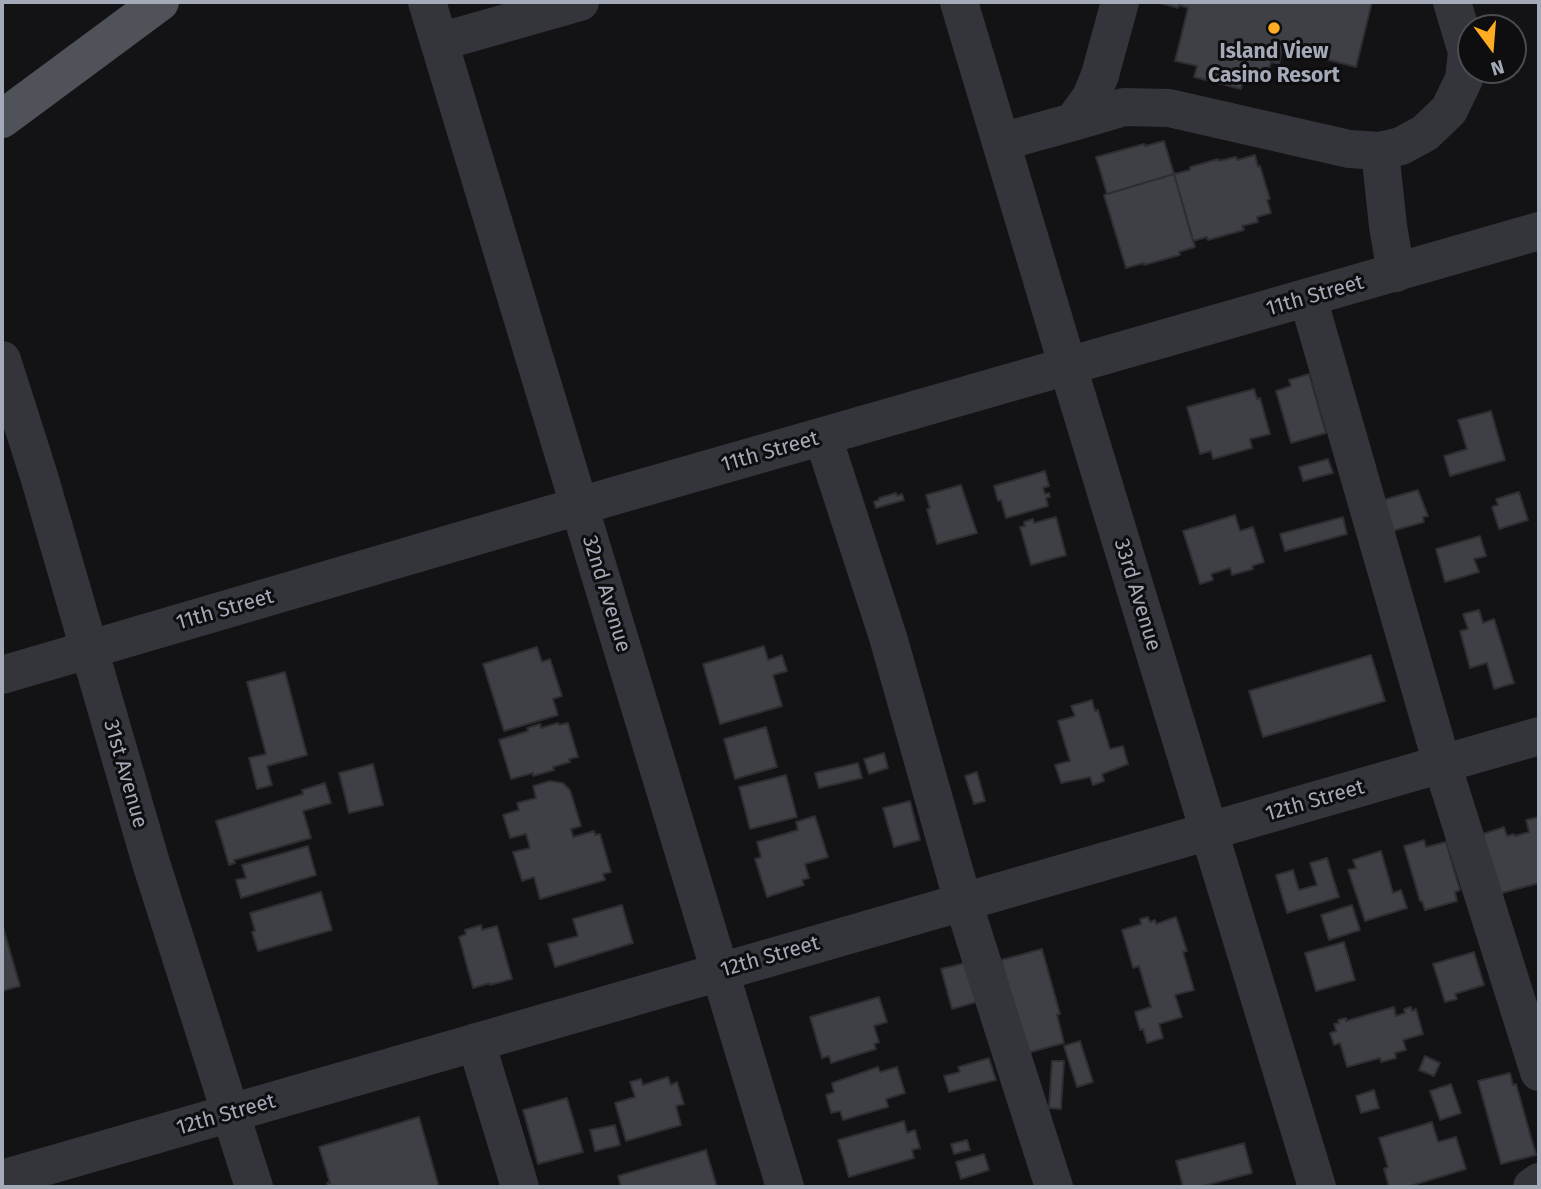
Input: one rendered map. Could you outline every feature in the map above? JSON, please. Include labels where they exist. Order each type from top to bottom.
[{"type":"main road","points":[[2,119],[160,2]]},
{"type":"street","name":"32nd Avenue","points":[[427,2],[785,1187]]},
{"type":"street","points":[[439,42],[580,2]]},
{"type":"street","name":"33rd Avenue","points":[[959,2],[1317,1187]]},
{"type":"street","points":[[1073,122],[1091,97],[1100,75],[1120,2]]},
{"type":"street","points":[[1001,142],[1124,107],[1169,108],[1349,149],[1380,151],[1401,146],[1425,133],[1449,110],[1464,79],[1467,52],[1452,2]]},
{"type":"street","points":[[1380,151],[1396,273]]},
{"type":"street","name":"11th Street","points":[[2,675],[579,506],[1539,232]]},
{"type":"street","points":[[1308,298],[1442,764],[1539,1072]]},
{"type":"street","name":"31st Avenue","points":[[2,360],[39,476],[151,863],[254,1187]]},
{"type":"street","points":[[823,437],[888,637],[963,902],[1054,1187]]},
{"type":"street","name":"12th Street","points":[[2,1179],[1539,736]]},
{"type":"street","points":[[476,1042],[520,1187]]},
{"type":"street","points":[[1532,1187],[1539,1182]]},
{"type":"building","name":"Island View Casino Resort","points":[[1160,2],[1372,2],[1356,67],[1282,48],[1279,64],[1271,62],[1265,82],[1244,77],[1241,89],[1194,77],[1197,66],[1175,61],[1188,8]]},
{"type":"building","points":[[1164,141],[1174,174],[1107,194],[1096,157]]},
{"type":"building","points":[[1255,155],[1270,199],[1267,200],[1271,213],[1257,217],[1258,222],[1242,226],[1244,230],[1208,240],[1207,237],[1193,241],[1174,174],[1218,159],[1236,157],[1237,160]]},
{"type":"building","points":[[1174,174],[1195,247],[1179,252],[1180,255],[1126,268],[1104,195]]},
{"type":"building","points":[[1309,374],[1326,433],[1291,443],[1276,391],[1291,386],[1289,380]]},
{"type":"building","points":[[1254,389],[1257,399],[1260,398],[1270,434],[1250,439],[1252,448],[1213,459],[1211,451],[1200,454],[1187,407]]},
{"type":"building","points":[[1491,411],[1505,460],[1450,476],[1444,456],[1467,449],[1458,420]]},
{"type":"building","points":[[1328,459],[1333,473],[1303,481],[1299,467]]},
{"type":"building","points":[[1045,471],[1049,486],[1043,488],[1045,494],[1049,493],[1050,497],[1046,498],[1048,506],[1006,518],[994,486]]},
{"type":"building","points":[[961,485],[977,533],[937,544],[926,495]]},
{"type":"building","points":[[1418,490],[1428,516],[1423,517],[1424,522],[1392,531],[1383,500]]},
{"type":"building","points":[[1519,492],[1528,520],[1499,529],[1492,507],[1498,505],[1496,499]]},
{"type":"building","points":[[896,493],[897,496],[902,494],[904,500],[876,508],[874,502],[879,498]]},
{"type":"building","points":[[1235,515],[1240,531],[1253,527],[1264,562],[1252,566],[1253,569],[1232,575],[1230,568],[1211,574],[1213,580],[1200,584],[1183,531]]},
{"type":"building","points":[[1056,517],[1066,555],[1031,565],[1020,527],[1025,526],[1024,522],[1033,519],[1034,523]]},
{"type":"building","points":[[1343,517],[1347,534],[1285,551],[1280,534]]},
{"type":"building","points":[[1480,536],[1486,556],[1474,559],[1479,572],[1445,582],[1436,549]]},
{"type":"building","points":[[1479,610],[1483,623],[1494,619],[1514,683],[1494,689],[1487,663],[1470,668],[1460,631],[1468,629],[1463,614]]},
{"type":"building","points":[[764,646],[768,660],[782,655],[787,671],[773,675],[782,706],[720,724],[703,664]]},
{"type":"building","points":[[537,647],[542,662],[550,659],[562,696],[553,699],[558,715],[504,731],[483,664]]},
{"type":"building","points":[[1371,655],[1385,701],[1263,737],[1249,691]]},
{"type":"building","points":[[285,672],[307,755],[267,766],[272,785],[257,789],[249,758],[266,754],[247,682]]},
{"type":"building","points":[[1092,700],[1095,711],[1098,710],[1110,749],[1123,746],[1128,764],[1102,774],[1104,781],[1093,785],[1090,777],[1061,783],[1055,765],[1070,761],[1058,721],[1075,716],[1071,706]]},
{"type":"building","points":[[568,723],[578,757],[553,767],[554,770],[511,779],[499,740],[528,731],[527,728],[540,724],[541,728]]},
{"type":"building","points":[[766,727],[777,767],[735,779],[724,739]]},
{"type":"building","points":[[884,753],[888,768],[869,774],[864,759]]},
{"type":"building","points":[[858,763],[862,778],[819,788],[815,773]]},
{"type":"building","points":[[373,764],[383,805],[349,813],[339,773]]},
{"type":"building","points":[[977,772],[985,801],[974,804],[965,776]]},
{"type":"building","points":[[786,775],[797,817],[750,829],[739,787]]},
{"type":"building","points":[[550,781],[563,783],[570,790],[581,826],[571,829],[573,837],[594,831],[595,835],[600,834],[611,872],[603,874],[605,880],[540,899],[534,877],[522,881],[513,852],[530,848],[526,834],[510,838],[503,815],[519,810],[517,803],[536,798],[533,786]]},
{"type":"building","points":[[325,783],[331,803],[303,811],[311,838],[234,860],[235,863],[229,865],[216,821],[303,794],[302,790]]},
{"type":"building","points":[[910,801],[920,840],[894,847],[883,808]]},
{"type":"building","points":[[815,816],[828,857],[805,864],[809,878],[802,880],[804,885],[767,897],[755,859],[761,857],[757,842],[798,830],[796,822]]},
{"type":"building","points":[[1539,817],[1539,883],[1491,896],[1483,834],[1504,827],[1507,836],[1529,832],[1526,820]]},
{"type":"building","points":[[1424,840],[1426,847],[1446,842],[1460,890],[1455,892],[1457,901],[1425,910],[1404,846]]},
{"type":"building","points":[[308,846],[316,875],[241,898],[236,880],[246,878],[242,865]]},
{"type":"building","points":[[1381,851],[1393,893],[1401,890],[1407,908],[1365,921],[1348,870],[1356,868],[1353,860]]},
{"type":"building","points":[[1327,858],[1339,897],[1287,913],[1276,875],[1293,870],[1299,890],[1317,885],[1310,863]]},
{"type":"building","points":[[321,892],[332,930],[258,951],[250,913]]},
{"type":"building","points":[[622,905],[633,943],[555,967],[548,944],[578,936],[573,919]]},
{"type":"building","points":[[1352,905],[1360,930],[1329,940],[1321,915]]},
{"type":"building","points":[[1148,917],[1150,922],[1155,920],[1156,924],[1176,917],[1187,951],[1183,952],[1194,990],[1175,995],[1182,1017],[1159,1024],[1163,1038],[1147,1043],[1135,1012],[1151,1007],[1139,966],[1133,968],[1122,930],[1141,924],[1140,919]]},
{"type":"building","points":[[481,925],[482,930],[497,926],[512,979],[473,988],[459,937],[466,934],[465,930]]},
{"type":"building","points":[[2,928],[20,986],[2,991]]},
{"type":"building","points":[[1344,942],[1355,980],[1316,991],[1305,953]]},
{"type":"building","points":[[1042,949],[1060,1014],[1057,1015],[1064,1043],[1027,1053],[1001,960]]},
{"type":"building","points":[[1474,952],[1484,985],[1455,994],[1457,999],[1445,1002],[1433,964]]},
{"type":"building","points":[[969,962],[980,1001],[952,1009],[941,969]]},
{"type":"building","points":[[879,997],[887,1022],[874,1026],[879,1042],[874,1044],[876,1049],[831,1063],[829,1056],[822,1058],[810,1017]]},
{"type":"building","points":[[1394,1007],[1396,1016],[1405,1013],[1404,1009],[1416,1009],[1423,1034],[1403,1040],[1406,1050],[1395,1053],[1396,1058],[1381,1062],[1380,1058],[1347,1067],[1340,1043],[1334,1045],[1330,1033],[1336,1031],[1334,1024],[1339,1023],[1338,1020],[1346,1018],[1346,1021]]},
{"type":"building","points":[[1080,1041],[1093,1082],[1077,1087],[1064,1046]]},
{"type":"building","points":[[1425,1056],[1440,1063],[1434,1076],[1419,1070]]},
{"type":"building","points":[[989,1058],[996,1080],[949,1092],[944,1076],[960,1072],[958,1067]]},
{"type":"building","points":[[1052,1061],[1064,1061],[1061,1109],[1049,1108]]},
{"type":"building","points":[[878,1067],[880,1072],[897,1067],[905,1093],[886,1099],[888,1107],[843,1120],[840,1111],[831,1113],[826,1095],[834,1092],[832,1083]]},
{"type":"building","points":[[1510,1073],[1513,1085],[1516,1084],[1536,1155],[1501,1164],[1478,1081]]},
{"type":"building","points":[[668,1077],[671,1085],[677,1082],[684,1104],[676,1106],[681,1125],[626,1141],[615,1103],[635,1097],[630,1082],[641,1079],[643,1085]]},
{"type":"building","points":[[1451,1084],[1461,1113],[1440,1120],[1430,1091]]},
{"type":"building","points":[[1374,1090],[1379,1108],[1361,1113],[1356,1096]]},
{"type":"building","points":[[567,1098],[583,1152],[538,1164],[523,1110]]},
{"type":"building","points":[[419,1117],[439,1187],[328,1187],[327,1183],[330,1183],[319,1147]]},
{"type":"building","points":[[904,1121],[907,1133],[915,1130],[920,1148],[912,1150],[914,1158],[849,1177],[838,1140]]},
{"type":"building","points":[[1432,1122],[1438,1142],[1456,1137],[1466,1169],[1407,1187],[1389,1187],[1384,1169],[1388,1167],[1379,1138]]},
{"type":"building","points":[[615,1125],[620,1145],[595,1151],[590,1130]]},
{"type":"building","points":[[967,1140],[970,1150],[954,1154],[951,1144]]},
{"type":"building","points":[[1244,1143],[1252,1173],[1200,1187],[1183,1187],[1176,1161]]},
{"type":"building","points":[[706,1150],[717,1187],[621,1187],[618,1176]]},
{"type":"building","points":[[984,1154],[989,1170],[961,1179],[956,1162]]},
{"type":"place","name":"Island View Casino Resort","points":[[1274,28]]}]
